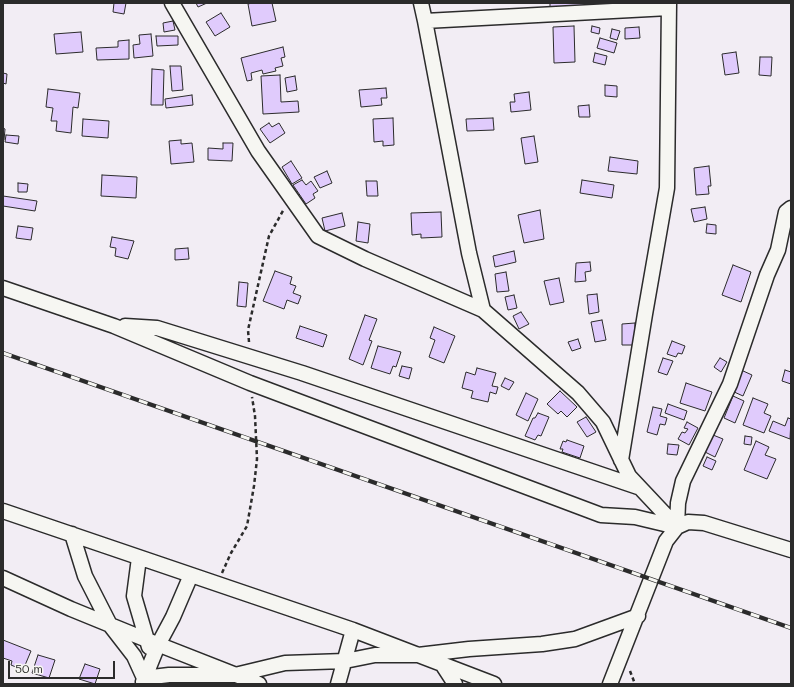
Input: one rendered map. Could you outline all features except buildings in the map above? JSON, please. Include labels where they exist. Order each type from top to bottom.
[{"type":"street","points":[[172,3],[258,151],[318,236],[483,310],[578,393],[603,422],[629,476],[677,527]]},
{"type":"street","points":[[421,3],[469,253],[483,310]]},
{"type":"street","points":[[425,22],[669,6],[667,188],[644,314],[621,460]]},
{"type":"street","points":[[677,527],[678,503],[683,481],[730,384],[767,276],[778,250],[786,212],[791,208]]},
{"type":"street","points":[[3,288],[114,326],[250,383],[602,515],[635,517],[677,527]]},
{"type":"street","points":[[114,326],[157,328],[249,357],[640,487]]},
{"type":"street","points":[[203,363],[223,349]]},
{"type":"street","points":[[3,511],[353,630],[494,684]]},
{"type":"street","points":[[610,684],[638,616],[666,541],[677,527],[688,522],[704,523],[791,550]]},
{"type":"street","points":[[72,534],[85,576],[110,625],[134,656],[143,681]]},
{"type":"street","points":[[139,558],[134,596],[152,647]]},
{"type":"street","points":[[143,681],[152,647],[173,617],[191,575]]},
{"type":"street","points":[[3,578],[110,625],[152,647],[259,684]]},
{"type":"street","points":[[143,681],[169,675],[235,675],[285,663],[345,661],[374,655],[418,655],[575,639],[638,616]]},
{"type":"street","points":[[338,684],[353,630]]},
{"type":"street","points":[[442,664],[455,684]]},
{"type":"path","points":[[249,357],[248,330],[269,236],[290,197]]},
{"type":"path","points":[[218,585],[224,566],[247,526],[254,486],[257,459],[255,416],[250,383]]},
{"type":"railway","points":[[3,353],[791,628]]}]
